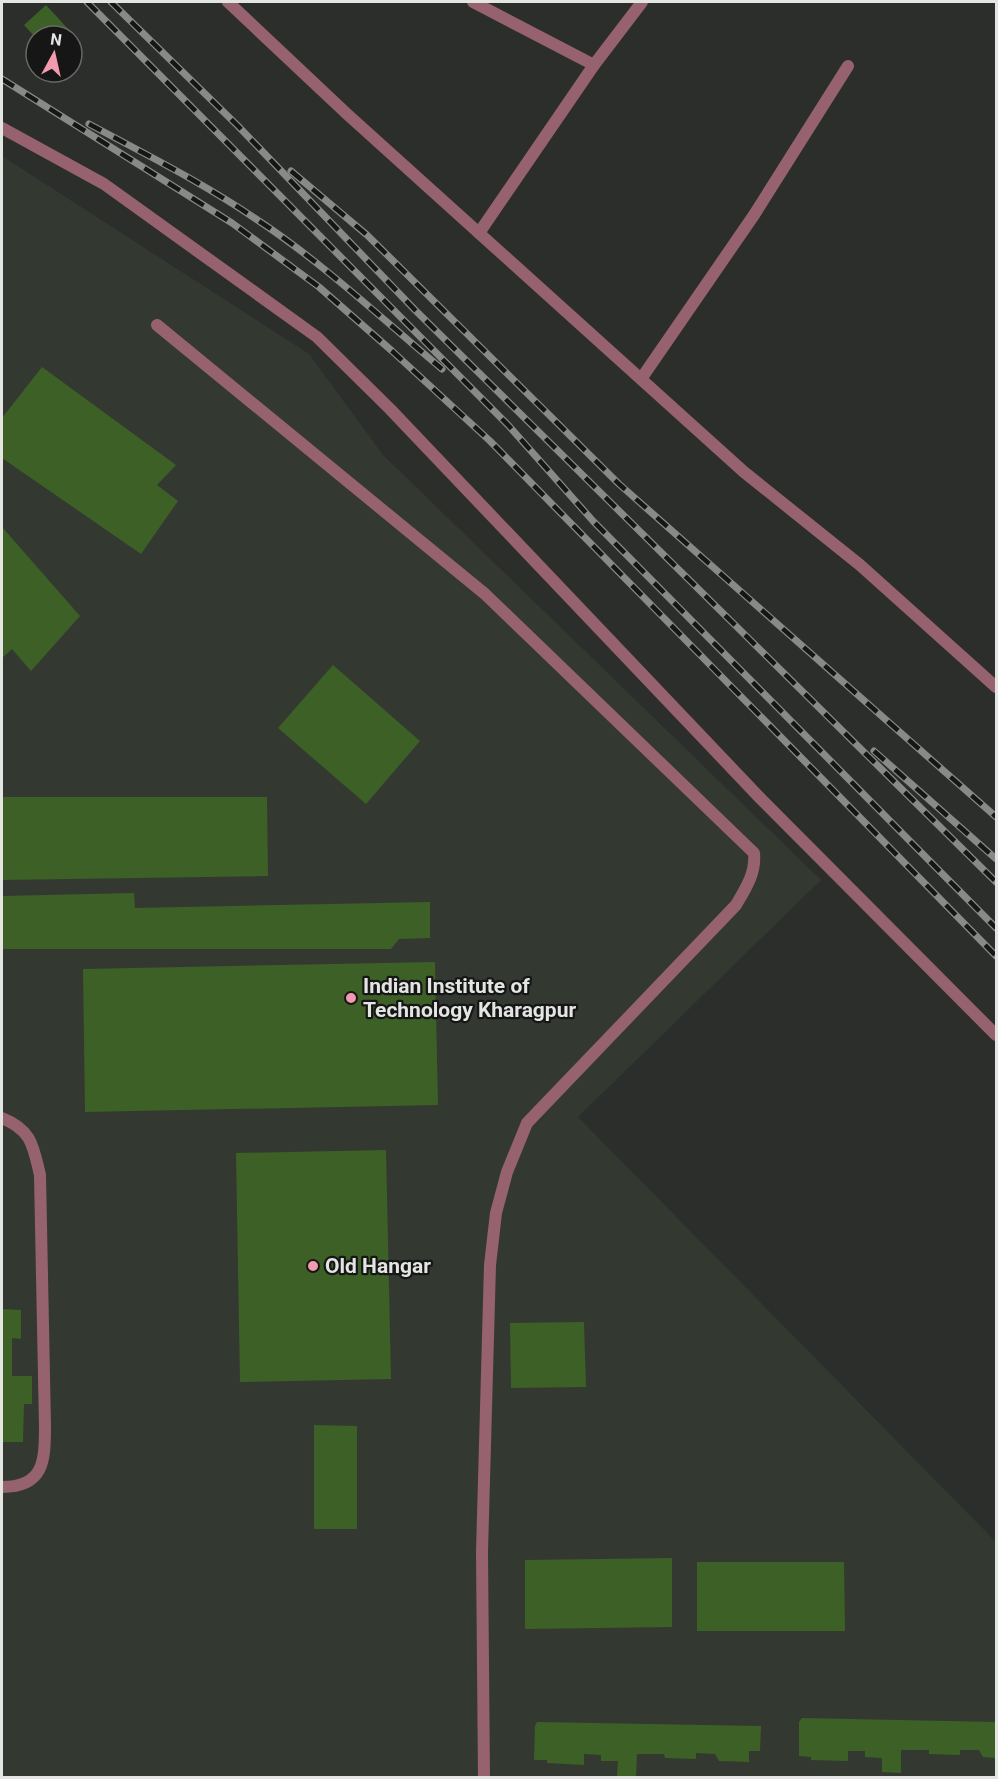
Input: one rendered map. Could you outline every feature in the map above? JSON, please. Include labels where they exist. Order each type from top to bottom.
[{"type":"street","points":[[228,2],[347,114],[744,472],[860,565],[996,687]]},
{"type":"street","points":[[473,2],[594,65]]},
{"type":"street","points":[[479,233],[594,65],[642,2]]},
{"type":"street","points":[[641,379],[754,215],[848,66]]},
{"type":"street","points":[[2,128],[104,184],[317,337],[398,418],[761,799],[996,1035]]},
{"type":"street","points":[[157,326],[485,594],[754,853],[755,864],[750,882],[736,905],[527,1123],[507,1172],[496,1214],[490,1264],[482,1552],[484,1778]]},
{"type":"street","points":[[2,1118],[13,1122],[24,1131],[32,1144],[40,1175],[45,1426],[45,1457],[35,1476],[19,1487],[2,1487]]},
{"type":"shaded area","name":"Indian Institute of Technology Kharagpur","points":[[2,156],[309,354],[383,455],[821,880],[578,1117],[996,1542],[996,1777],[2,1777]]},
{"type":"building","points":[[46,5],[64,24],[25,24]]},
{"type":"building","points":[[42,367],[176,465],[157,485],[178,501],[141,554],[2,458],[2,418]]},
{"type":"building","points":[[2,527],[80,616],[31,671],[12,649],[2,658]]},
{"type":"building","points":[[333,665],[420,741],[366,804],[278,728]]},
{"type":"building","points":[[2,797],[267,797],[268,876],[2,880]]},
{"type":"building","points":[[134,893],[135,908],[430,902],[430,938],[399,939],[391,949],[2,949],[2,896]]},
{"type":"building","points":[[435,962],[438,1105],[85,1112],[83,969]]},
{"type":"building","name":"Old Hangar","points":[[386,1150],[391,1379],[240,1382],[236,1153]]},
{"type":"building","points":[[2,1309],[21,1310],[21,1339],[12,1338],[12,1376],[32,1376],[32,1404],[24,1404],[23,1442],[2,1442]]},
{"type":"building","points":[[584,1322],[586,1387],[511,1388],[510,1323]]},
{"type":"building","points":[[314,1425],[357,1426],[357,1529],[314,1529]]},
{"type":"building","points":[[672,1558],[672,1627],[525,1629],[525,1560]]},
{"type":"building","points":[[697,1562],[844,1562],[845,1631],[697,1631]]},
{"type":"building","points":[[802,1718],[996,1722],[996,1758],[983,1757],[979,1750],[960,1750],[960,1755],[929,1754],[929,1750],[901,1750],[901,1773],[882,1772],[882,1758],[865,1757],[865,1751],[848,1751],[848,1761],[811,1760],[811,1757],[799,1756],[799,1722]]},
{"type":"building","points":[[537,1722],[761,1726],[760,1751],[749,1751],[749,1762],[719,1761],[715,1754],[696,1753],[696,1759],[665,1758],[664,1754],[637,1754],[636,1777],[617,1776],[618,1761],[601,1761],[601,1755],[584,1754],[584,1765],[534,1760]]},
{"type":"railway","points":[[87,2],[509,426],[593,521],[996,928]]},
{"type":"railway","points":[[111,2],[238,126],[415,310],[996,882]]},
{"type":"railway","points":[[2,79],[232,223],[319,287],[392,351],[490,441],[996,956]]},
{"type":"railway","points":[[89,124],[195,181],[281,236],[328,272],[442,369]]},
{"type":"railway","points":[[291,171],[367,235],[619,484],[996,817]]},
{"type":"railway","points":[[874,751],[996,859]]},
{"type":"place","name":"Indian Institute of Technology Kharagpur","points":[[351,998]]},
{"type":"place","name":"Old Hangar","points":[[313,1266]]}]
